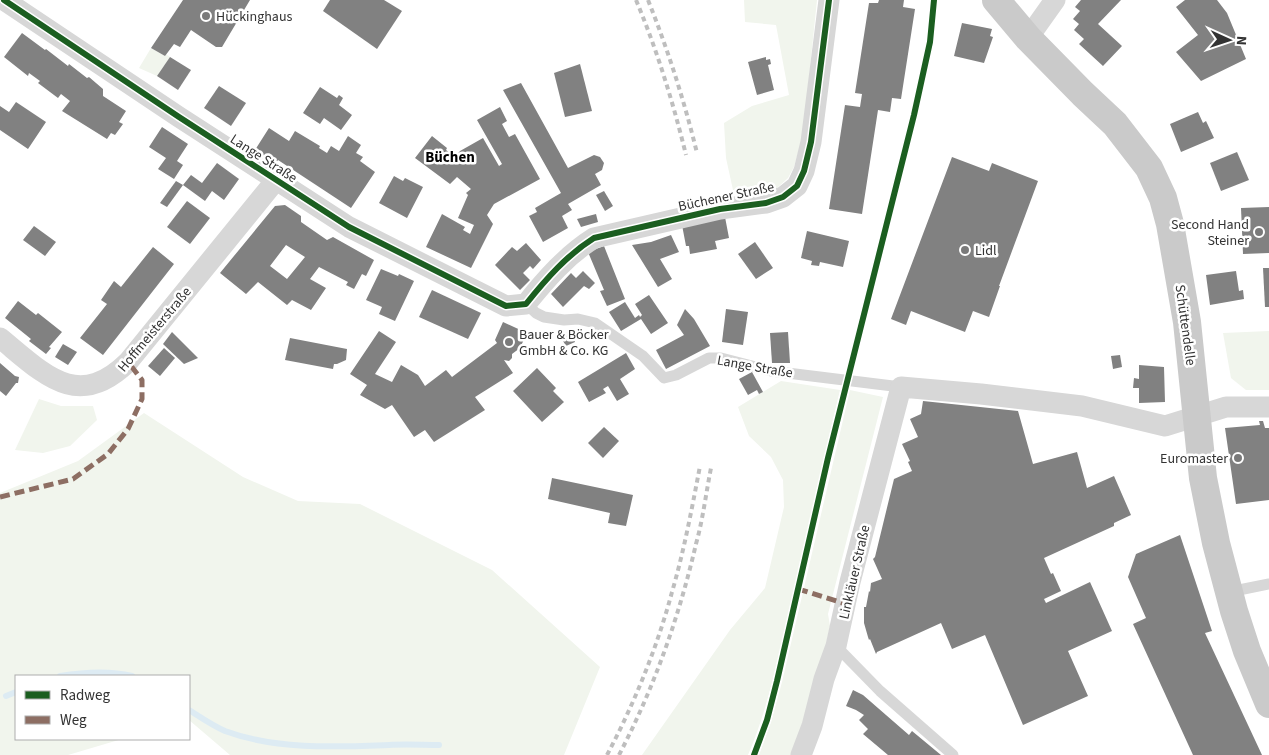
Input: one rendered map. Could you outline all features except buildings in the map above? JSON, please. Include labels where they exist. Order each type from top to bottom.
[{"type":"main road","name":"Schüttendelle","points":[[996,0],[1028,38],[1115,124],[1148,168],[1163,198],[1170,224],[1187,322],[1203,478],[1216,543],[1248,651],[1269,704]]},
{"type":"street","name":"Lange Straße","points":[[4,0],[348,227],[506,306],[526,304]]},
{"type":"street","name":"Büchener Straße","points":[[526,304],[562,263],[582,245],[594,238],[720,209],[766,204],[784,197],[797,186],[804,171],[811,142],[829,0]]},
{"type":"street","points":[[1028,38],[1055,0]]},
{"type":"street","name":"Hoffmeisterstraße","points":[[0,338],[41,372],[54,380],[72,385],[87,386],[102,382],[116,374],[128,362],[276,180]]},
{"type":"street","name":"Lange Straße","points":[[901,387],[1082,406],[1165,426],[1226,407],[1269,407]]},
{"type":"street","name":"Linkläuer Straße","points":[[802,755],[812,726],[824,679],[836,646],[850,582],[901,387]]},
{"type":"lane","name":"Lange Straße","points":[[526,304],[544,317],[564,320],[578,318],[595,323],[643,356],[664,378],[676,375],[709,358],[721,358],[771,371],[901,387]]},
{"type":"lane","points":[[1229,592],[1269,584]]},
{"type":"lane","points":[[836,646],[880,691],[953,755]]},
{"type":"shaded area","points":[[744,0],[817,0],[803,135],[794,167],[788,178],[777,188],[760,192],[733,190],[726,158],[724,123],[752,106],[789,95],[776,25],[745,22]]},
{"type":"shaded area","points":[[151,48],[170,57],[157,76],[139,68]]},
{"type":"shaded area","points":[[1269,331],[1269,390],[1246,390],[1231,378],[1223,333]]},
{"type":"shaded area","points":[[781,381],[840,390],[776,669],[755,738],[748,755],[642,755],[730,630],[765,588],[784,507],[783,480],[771,457],[749,436],[738,407]]},
{"type":"shaded area","points":[[850,390],[883,397],[828,614],[830,626],[821,666],[792,755],[759,755],[771,722],[782,682]]},
{"type":"shaded area","points":[[39,399],[61,406],[93,406],[97,420],[70,446],[43,453],[15,450]]},
{"type":"shaded area","points":[[144,413],[243,477],[298,501],[360,504],[492,570],[600,667],[564,755],[230,755],[190,721],[190,675],[15,675],[15,740],[119,740],[68,755],[0,755],[0,493],[78,461]]},
{"type":"waterway","points":[[66,675],[96,672],[126,675]]},
{"type":"waterway","points":[[6,696],[15,692]]},
{"type":"waterway","points":[[190,711],[225,731],[245,737],[285,744],[306,746],[439,745]]},
{"type":"railway","points":[[636,0],[664,76],[686,155]]},
{"type":"railway","points":[[648,0],[675,75],[697,153]]},
{"type":"railway","points":[[607,755],[635,696],[652,655],[666,613],[688,529],[700,466]]},
{"type":"railway","points":[[619,755],[654,678],[682,598],[703,516],[711,468]]},
{"type":"marked path","points":[[0,497],[73,479],[108,454],[128,429],[142,399],[142,380],[128,362]]},
{"type":"marked path","points":[[798,589],[846,604]]},
{"type":"cycle path","points":[[4,0],[179,117],[349,227],[506,306],[526,304],[557,268],[594,238],[720,209],[766,203],[783,197],[797,186],[804,171],[811,142],[829,0]]},
{"type":"cycle path","points":[[754,755],[767,720],[777,681],[828,458],[914,115],[930,42],[934,0]]},
{"type":"place","name":"Hückinghaus","points":[[206,16]]},
{"type":"place","name":"Second Hand Steiner","points":[[1259,232]]},
{"type":"place","name":"Lidl","points":[[965,250]]},
{"type":"place","name":"Bauer & Böcker GmbH & Co. KG","points":[[509,342]]},
{"type":"place","name":"Euromaster","points":[[1238,458]]},
{"type":"district","name":"Büchen","points":[[450,157]]}]
